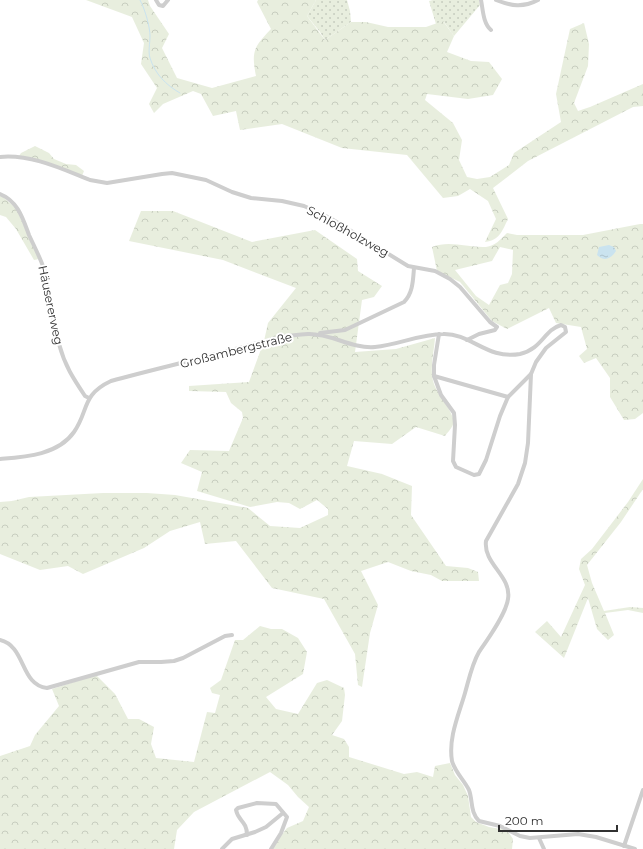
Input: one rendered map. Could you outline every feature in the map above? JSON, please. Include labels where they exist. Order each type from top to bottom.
[{"type":"street","points":[[156,0],[159,5],[163,6],[168,0]]},
{"type":"street","points":[[481,0],[487,26],[490,30]]},
{"type":"street","points":[[496,0],[514,6],[522,6],[531,4],[538,0]]},
{"type":"street","name":"Schloßholzweg","points":[[0,157],[15,156],[31,159],[90,180],[100,182],[119,181],[162,174],[185,175],[206,180],[246,197],[292,203],[318,212],[379,247],[408,266],[434,271],[450,279],[460,287],[490,322],[497,327],[495,330],[480,334],[467,340]]},
{"type":"street","name":"Häusererweg","points":[[0,194],[17,207],[23,217],[44,270],[51,314],[63,356],[71,376],[85,396],[89,398]]},
{"type":"street","points":[[315,334],[345,330],[404,302],[408,298],[411,291],[414,268]]},
{"type":"street","name":"Großambergstraße","points":[[0,458],[37,454],[47,451],[67,440],[77,428],[89,398],[100,387],[111,382],[286,336],[315,334],[354,346],[370,348],[386,346],[433,334],[450,334],[490,351],[506,355],[514,355],[532,350],[555,328],[561,325],[565,327],[566,332],[546,348],[536,362],[531,374],[528,443],[525,463],[518,484],[486,541],[488,556],[505,580],[509,592],[508,599],[504,611],[473,665],[454,730],[452,752],[455,768],[465,782],[469,791],[473,812],[479,821],[500,826],[520,836],[530,838],[578,834],[596,837],[635,849]]},
{"type":"street","points":[[439,334],[434,365],[434,376],[441,395],[454,413],[455,425],[453,461],[456,466],[474,475],[479,474],[486,460],[500,416],[508,397],[531,374]]},
{"type":"street","points":[[434,376],[508,397]]},
{"type":"street","points":[[0,640],[8,642],[13,647],[32,681],[41,687],[47,688],[134,663],[144,661],[174,661],[183,658],[225,636],[232,635]]},
{"type":"street","points":[[624,846],[643,790]]},
{"type":"street","points":[[247,835],[246,826],[236,810],[238,808],[257,803],[268,802],[276,804],[283,813],[287,815],[287,817],[285,826],[271,849]]},
{"type":"street","points":[[222,849],[232,839],[247,835],[266,827],[283,813]]},
{"type":"street","points":[[539,838],[544,849]]},
{"type":"green space","points":[[86,0],[148,0],[150,6],[169,34],[162,48],[177,78],[212,88],[256,76],[254,61],[255,50],[257,45],[271,29],[257,2],[258,0],[316,0],[307,16],[325,40],[351,22],[366,22],[388,27],[426,27],[443,21],[454,36],[447,52],[471,61],[489,62],[502,79],[493,95],[468,99],[427,94],[425,100],[453,123],[462,140],[459,160],[467,177],[477,179],[490,177],[509,165],[514,153],[561,122],[556,94],[570,29],[584,23],[589,44],[588,66],[574,103],[578,111],[643,84],[643,106],[633,107],[528,161],[493,188],[508,219],[497,237],[485,242],[496,219],[488,201],[470,189],[458,196],[443,198],[407,155],[342,148],[282,124],[240,130],[236,111],[213,116],[201,94],[193,91],[163,104],[154,113],[149,104],[157,88],[141,64],[144,43],[132,17]]},
{"type":"green space","points":[[316,0],[347,0],[351,22],[325,40],[307,16]]},
{"type":"green space","points":[[479,0],[480,5],[454,36],[444,22],[436,24],[429,1]]},
{"type":"green space","points":[[35,146],[49,153],[54,159],[66,164],[76,165],[84,171],[82,176],[19,156],[21,153]]},
{"type":"green space","points":[[0,196],[16,208],[39,259],[34,260],[16,229],[6,217],[0,215]]},
{"type":"green space","points":[[141,211],[173,211],[252,242],[315,230],[357,259],[358,271],[382,286],[374,297],[362,300],[355,352],[396,349],[435,338],[432,373],[436,389],[452,416],[453,425],[451,428],[445,436],[416,427],[392,444],[354,441],[347,466],[382,474],[412,486],[411,515],[446,566],[468,568],[478,572],[479,581],[442,581],[431,575],[411,571],[388,562],[361,571],[378,605],[370,633],[362,687],[358,685],[355,654],[324,599],[272,588],[236,541],[205,544],[200,522],[170,531],[144,548],[83,574],[68,566],[40,570],[0,554],[0,502],[29,497],[103,493],[147,493],[175,495],[248,508],[270,526],[300,528],[328,515],[328,509],[317,500],[300,509],[289,503],[277,502],[250,507],[197,491],[202,472],[181,463],[190,450],[229,451],[243,418],[242,412],[231,403],[226,392],[189,391],[189,386],[249,382],[264,341],[268,323],[296,288],[223,260],[129,241]]},
{"type":"green space","points":[[643,224],[643,413],[635,419],[624,420],[610,397],[610,378],[596,358],[584,363],[579,356],[587,349],[581,327],[556,323],[549,308],[507,329],[492,321],[460,282],[437,271],[432,247],[452,244],[486,247],[495,244],[507,233],[517,235],[583,235]],"holes":[[[500,247],[513,250],[512,274],[508,283],[500,285],[489,305],[476,296],[455,270],[492,261]]]},
{"type":"green space","points":[[643,479],[643,489],[621,522],[587,565],[592,583],[604,611],[630,607],[643,608],[643,613],[628,610],[605,613],[614,635],[608,640],[597,629],[588,598],[564,658],[535,632],[547,621],[561,637],[585,585],[579,569],[581,559],[592,549],[628,502]]},
{"type":"green space","points":[[260,626],[271,629],[282,629],[298,638],[307,652],[303,674],[266,697],[276,709],[298,714],[317,683],[327,680],[344,688],[345,695],[342,721],[332,735],[344,739],[349,747],[349,757],[404,774],[417,772],[433,777],[435,766],[450,763],[455,775],[463,785],[468,796],[471,817],[476,822],[489,827],[507,830],[513,839],[512,849],[271,849],[287,828],[303,821],[309,807],[288,785],[270,772],[194,812],[177,830],[174,849],[0,849],[0,756],[30,746],[35,735],[59,706],[52,689],[96,675],[115,694],[128,719],[139,719],[154,727],[151,744],[156,758],[194,762],[207,712],[215,713],[220,695],[212,693],[210,688],[221,680],[235,640],[243,640]]},
{"type":"water","points":[[609,245],[614,247],[616,251],[610,258],[605,259],[597,255],[599,247]]},
{"type":"waterway","points":[[140,0],[149,28],[149,53],[152,64],[158,74],[170,86],[180,93]]}]
